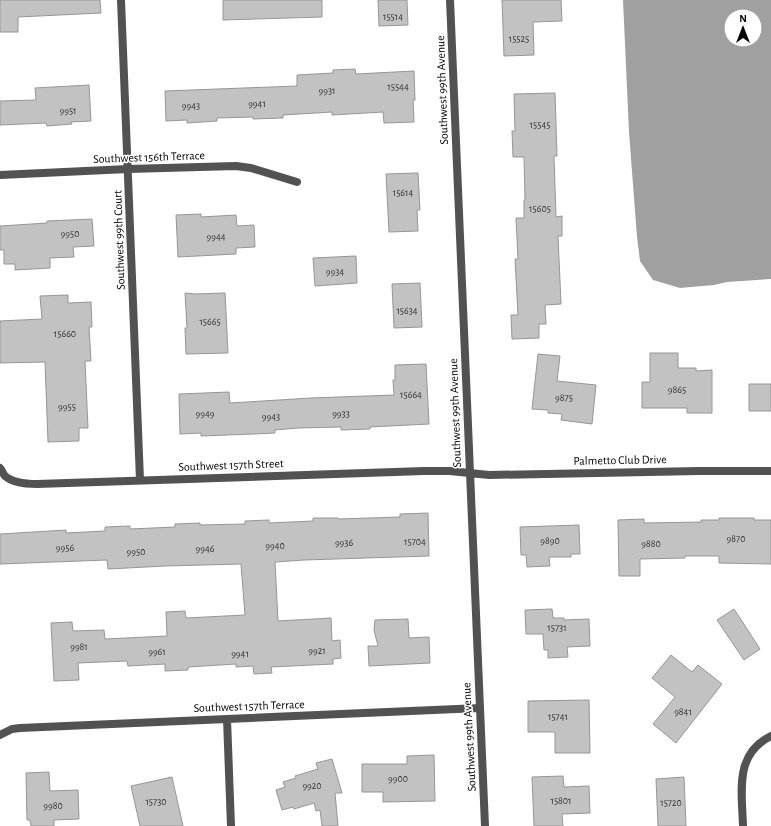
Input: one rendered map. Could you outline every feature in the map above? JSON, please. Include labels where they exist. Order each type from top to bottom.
[{"type":"street","name":"Southwest 99th Court","points":[[121,0],[140,480]]},
{"type":"street","name":"Southwest 99th Avenue","points":[[450,0],[486,826]]},
{"type":"street","name":"Southwest 156th Terrace","points":[[0,175],[236,166],[251,168],[296,182]]},
{"type":"street","name":"Southwest 157th Street","points":[[0,468],[5,476],[27,484],[424,470],[470,473]]},
{"type":"street","name":"Palmetto Club Drive","points":[[470,473],[498,475],[699,470],[771,471]]},
{"type":"street","name":"Southwest 157th Terrace","points":[[0,735],[12,729],[20,728],[480,708]]},
{"type":"street","points":[[227,719],[232,826]]},
{"type":"street","points":[[743,826],[742,774],[747,759],[752,752],[760,742],[771,736]]},
{"type":"shaded area","points":[[623,0],[771,0],[771,279],[727,282],[714,285],[680,288],[653,280],[640,261],[629,132]]},
{"type":"building","points":[[0,0],[100,0],[101,13],[18,17],[18,32],[0,32]]},
{"type":"building","points":[[223,0],[322,0],[322,17],[223,20]]},
{"type":"building","points":[[378,0],[407,0],[408,25],[379,26]]},
{"type":"building","points":[[502,0],[561,0],[562,21],[533,22],[534,55],[504,56]]},
{"type":"building","points":[[355,69],[356,74],[414,71],[414,122],[384,123],[383,112],[332,115],[332,112],[283,115],[283,118],[217,118],[217,121],[187,123],[187,120],[166,121],[165,91],[297,86],[297,75],[333,73],[333,70]]},
{"type":"building","points":[[89,85],[91,121],[71,122],[72,124],[47,126],[46,123],[0,125],[0,101],[36,100],[35,88]]},
{"type":"building","points":[[555,93],[557,156],[554,156],[556,217],[562,216],[562,236],[558,236],[561,304],[545,305],[546,324],[539,324],[539,338],[512,339],[511,315],[518,315],[515,259],[518,259],[516,218],[524,218],[525,200],[524,157],[513,157],[512,131],[515,131],[514,94]]},
{"type":"building","points":[[418,173],[420,210],[417,210],[418,231],[389,232],[386,174]]},
{"type":"building","points":[[201,214],[201,217],[236,215],[237,226],[254,225],[255,247],[236,248],[236,254],[178,257],[176,215]]},
{"type":"building","points":[[92,219],[94,246],[73,247],[74,257],[50,258],[50,268],[15,270],[15,264],[4,264],[4,250],[0,250],[0,226],[47,223],[47,221]]},
{"type":"building","points":[[356,256],[357,283],[315,286],[313,258]]},
{"type":"building","points":[[420,283],[422,327],[394,328],[392,284]]},
{"type":"building","points":[[185,293],[225,293],[228,353],[186,354],[185,328],[187,328]]},
{"type":"building","points":[[68,295],[68,303],[91,302],[92,327],[89,327],[91,361],[85,361],[88,428],[79,428],[79,441],[48,442],[45,362],[0,363],[0,321],[42,319],[40,296]]},
{"type":"building","points":[[650,353],[678,353],[678,368],[696,368],[696,371],[712,370],[712,413],[687,413],[687,408],[642,408],[642,382],[650,382]]},
{"type":"building","points":[[538,354],[560,356],[557,381],[596,385],[592,424],[561,420],[562,414],[548,413],[548,410],[532,409]]},
{"type":"building","points":[[426,364],[429,424],[341,430],[341,427],[298,428],[275,430],[275,433],[254,434],[201,436],[201,433],[180,434],[179,394],[229,392],[230,403],[394,395],[393,380],[395,380],[395,365]]},
{"type":"building","points":[[749,384],[771,384],[771,411],[749,411]]},
{"type":"building","points":[[428,513],[429,556],[275,562],[278,621],[331,618],[332,641],[340,640],[341,658],[333,659],[333,664],[271,667],[272,673],[254,674],[253,666],[236,667],[236,664],[188,667],[188,670],[165,671],[165,664],[128,666],[127,661],[78,663],[79,680],[54,681],[51,623],[72,622],[73,631],[104,630],[105,639],[167,636],[166,612],[185,611],[186,618],[245,615],[241,564],[108,569],[107,560],[0,564],[0,534],[66,530],[66,533],[105,531],[105,527],[130,526],[130,529],[175,527],[175,524],[245,524],[245,521],[269,520],[269,523],[313,521],[313,518],[338,519],[400,517],[400,514]]},
{"type":"building","points":[[719,518],[754,518],[754,520],[771,520],[771,564],[719,563],[719,556],[685,556],[685,558],[640,559],[640,576],[619,576],[618,520],[644,519],[644,523],[701,522],[701,520],[719,520]]},
{"type":"building","points":[[579,525],[580,554],[571,554],[571,557],[549,557],[550,566],[527,567],[526,555],[521,555],[520,527]]},
{"type":"building","points":[[552,609],[553,618],[564,618],[564,620],[589,619],[590,646],[567,647],[568,657],[548,658],[548,650],[544,650],[543,634],[526,634],[525,610]]},
{"type":"building","points":[[734,609],[760,649],[744,660],[717,620]]},
{"type":"building","points":[[408,619],[409,638],[429,637],[430,663],[369,666],[368,646],[378,646],[374,630],[375,620]]},
{"type":"building","points":[[671,655],[692,672],[698,665],[722,684],[676,743],[653,724],[675,697],[652,678]]},
{"type":"building","points":[[589,700],[590,753],[555,753],[555,732],[528,732],[528,701]]},
{"type":"building","points":[[434,755],[435,801],[383,802],[383,792],[362,792],[362,764],[407,764],[407,756]]},
{"type":"building","points":[[332,759],[342,793],[335,793],[338,826],[322,826],[320,810],[316,811],[314,803],[294,809],[293,807],[282,810],[276,790],[285,787],[283,782],[296,778],[295,776],[318,769],[316,763]]},
{"type":"building","points":[[49,772],[50,791],[78,790],[79,819],[54,820],[54,826],[31,826],[30,820],[27,820],[26,773]]},
{"type":"building","points":[[563,776],[564,787],[589,786],[590,813],[562,814],[563,826],[534,826],[532,777]]},
{"type":"building","points":[[172,777],[183,826],[140,826],[131,786]]},
{"type":"building","points":[[684,777],[686,826],[658,826],[656,779]]}]
